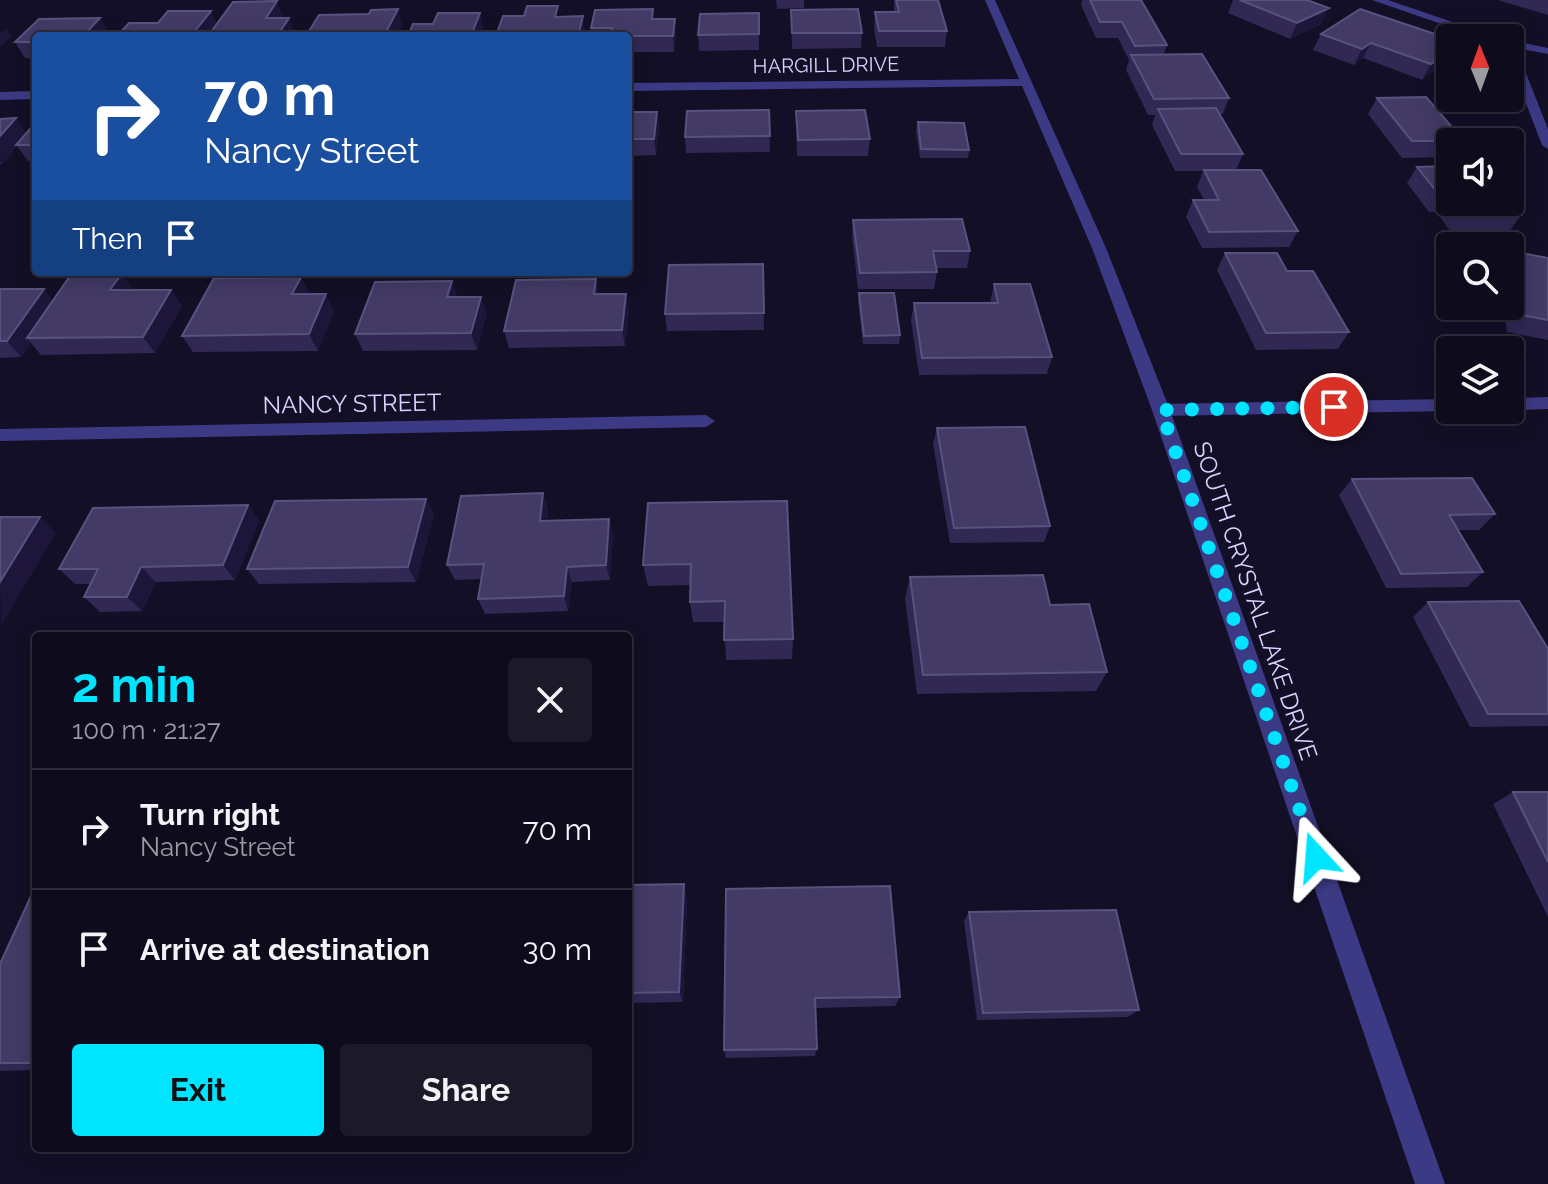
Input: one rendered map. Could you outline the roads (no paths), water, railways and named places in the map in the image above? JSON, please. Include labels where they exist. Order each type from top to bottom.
[{"type":"street","name":"SOUTH CRYSTAL LAKE DRIVE","points":[[990,0],[1099,248],[1161,410],[1430,1184]]},
{"type":"street","points":[[1377,0],[1450,24]]},
{"type":"street","points":[[1524,47],[1548,51]]},
{"type":"street","name":"HARGILL DRIVE","points":[[632,87],[1024,82]]},
{"type":"street","points":[[1524,82],[1548,145]]},
{"type":"street","points":[[0,96],[32,95]]},
{"type":"street","points":[[1524,404],[1548,403]]},
{"type":"street","points":[[1161,410],[1436,405]]},
{"type":"street","name":"NANCY STREET","points":[[0,435],[706,421]]}]
